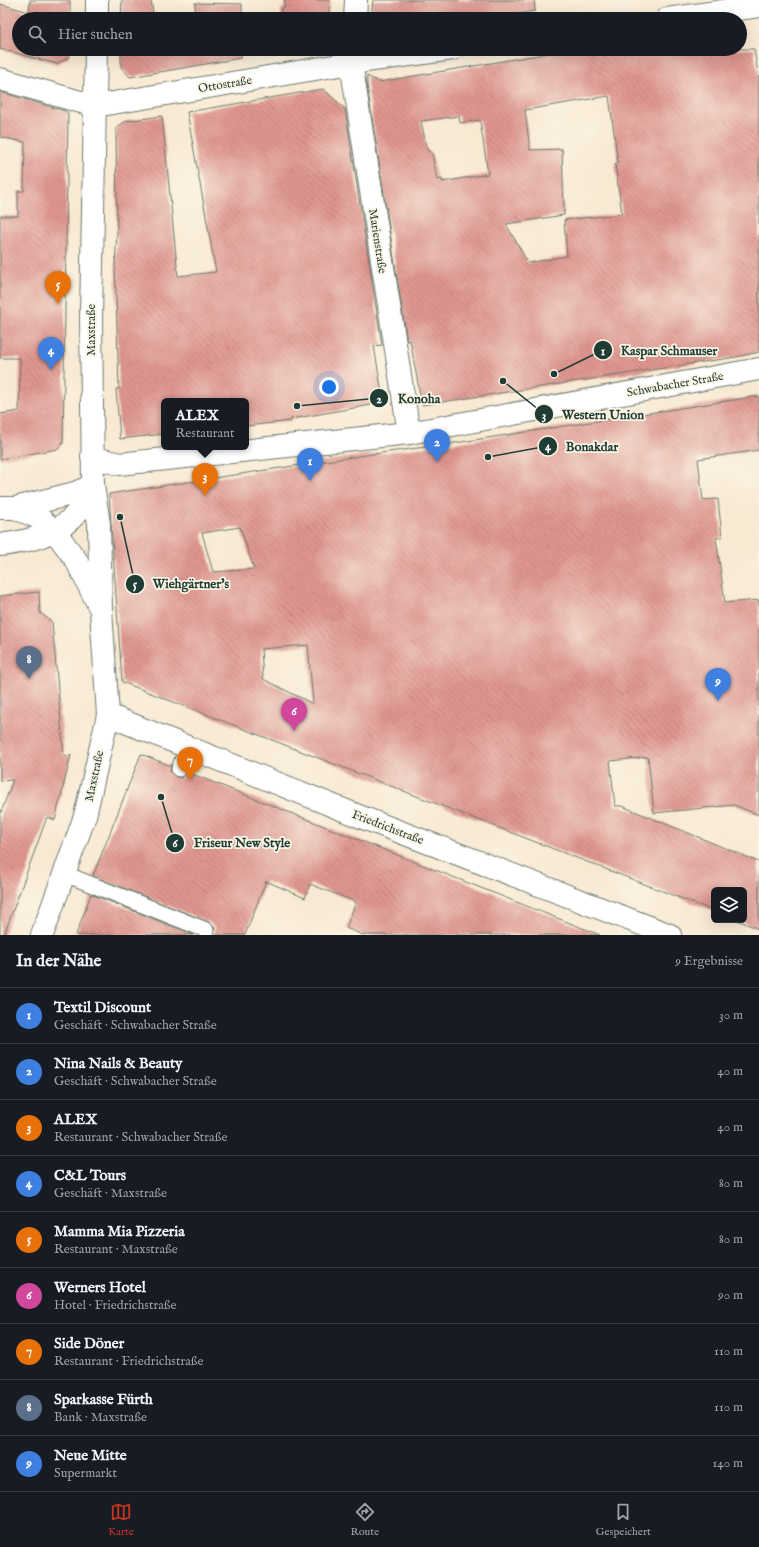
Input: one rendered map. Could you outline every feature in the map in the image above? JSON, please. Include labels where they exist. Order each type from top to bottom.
[{"type":"street","points":[[97,0],[97,12]]},
{"type":"street","points":[[355,12],[356,0]]},
{"type":"street","points":[[717,12],[759,6]]},
{"type":"street","name":"Maxstraße","points":[[42,935],[85,816],[108,715],[101,610],[99,524],[93,485],[92,457],[91,319],[96,56]]},
{"type":"street","name":"Ottostraße","points":[[0,79],[95,106],[351,56]]},
{"type":"street","name":"Marienstraße","points":[[351,56],[409,433]]},
{"type":"street","name":"Schwabacher Straße","points":[[92,457],[119,464],[409,433],[759,369]]},
{"type":"street","points":[[7,508],[75,493],[93,485]]},
{"type":"street","points":[[0,545],[27,541],[54,530],[72,518],[82,505],[93,485]]},
{"type":"street","name":"Maxstraße","points":[[7,508],[39,518],[54,530],[76,560],[101,610]]},
{"type":"street","name":"Friedrichstraße","points":[[108,715],[365,818],[670,935]]},
{"type":"lane","points":[[179,769],[187,747]]},
{"type":"lane","points":[[65,874],[206,930]]},
{"type":"building","points":[[30,0],[70,0],[70,12],[29,12]]},
{"type":"building","points":[[122,0],[151,0],[153,12],[121,12]]},
{"type":"building","points":[[285,0],[330,0],[329,12],[281,12],[281,9],[284,8]]},
{"type":"building","points":[[373,0],[534,0],[535,11],[529,12],[372,12]]},
{"type":"building","points":[[195,3],[242,4],[242,12],[196,12]]},
{"type":"building","points":[[0,4],[29,12],[12,12],[12,52],[0,49]]},
{"type":"building","points":[[747,49],[754,49],[759,79],[759,352],[736,357],[422,405],[410,340],[407,341],[367,85],[367,76],[379,82],[533,56],[747,56]],"holes":[[[609,96],[618,163],[615,163],[622,214],[564,220],[567,256],[528,263],[506,224],[564,215],[562,149],[530,150],[525,110]],[[459,116],[460,123],[480,120],[488,174],[442,182],[442,179],[437,180],[432,153],[427,150],[421,121]]]},
{"type":"building","points":[[27,56],[69,56],[57,64]]},
{"type":"building","points":[[121,56],[241,56],[241,58],[130,77],[121,67]]},
{"type":"building","points":[[323,89],[345,109],[382,345],[374,346],[382,393],[371,405],[291,419],[291,421],[249,426],[249,398],[161,398],[161,434],[120,439],[116,389],[119,389],[115,265],[117,232],[116,128],[126,121],[162,116],[178,276],[216,272],[187,112]]},
{"type":"building","points":[[0,92],[68,113],[63,443],[58,449],[0,459],[0,414],[19,411],[20,358],[0,358],[0,216],[18,216],[18,191],[24,191],[25,142],[0,137]]},
{"type":"building","points":[[759,396],[759,450],[698,459],[703,500],[718,499],[722,537],[716,538],[725,603],[759,600],[759,815],[734,805],[654,813],[648,757],[610,761],[615,806],[622,806],[759,862],[759,929],[744,923],[747,923],[747,887],[711,887],[711,910],[122,682],[109,494],[455,443]],"holes":[[[240,527],[254,569],[213,572],[202,533]],[[308,645],[313,704],[263,679],[261,649]]]},
{"type":"building","points":[[39,592],[40,613],[52,622],[64,756],[71,755],[55,820],[47,817],[4,935],[0,935],[0,815],[13,780],[0,781],[0,596]]},
{"type":"building","points":[[141,754],[171,766],[170,771],[176,777],[181,778],[187,772],[600,935],[363,935],[346,928],[356,902],[310,884],[305,898],[266,881],[245,935],[213,935],[215,928],[209,922],[93,876]]},
{"type":"building","points":[[91,894],[194,935],[76,935]]},
{"type":"place","name":"Mamma Mia Pizzeria","points":[[58,304]]},
{"type":"place","name":"C&L Tours","points":[[51,370]]},
{"type":"place","name":"Kaspar Schmauser","points":[[554,374]]},
{"type":"place","name":"Western Union","points":[[503,381]]},
{"type":"place","name":"Konoha","points":[[297,406]]},
{"type":"place","name":"Bonakdar","points":[[488,457]]},
{"type":"place","name":"Nina Nails & Beauty","points":[[437,462]]},
{"type":"place","name":"Textil Discount","points":[[310,481]]},
{"type":"place","name":"ALEX","points":[[205,496]]},
{"type":"place","name":"Wiehgärtner's","points":[[120,517]]},
{"type":"place","name":"Sparkasse Fürth","points":[[29,679]]},
{"type":"place","name":"Neue Mitte","points":[[718,701]]},
{"type":"place","name":"Werners Hotel","points":[[294,731]]},
{"type":"place","name":"Side Döner","points":[[190,780]]},
{"type":"place","name":"Friseur New Style","points":[[161,797]]}]
